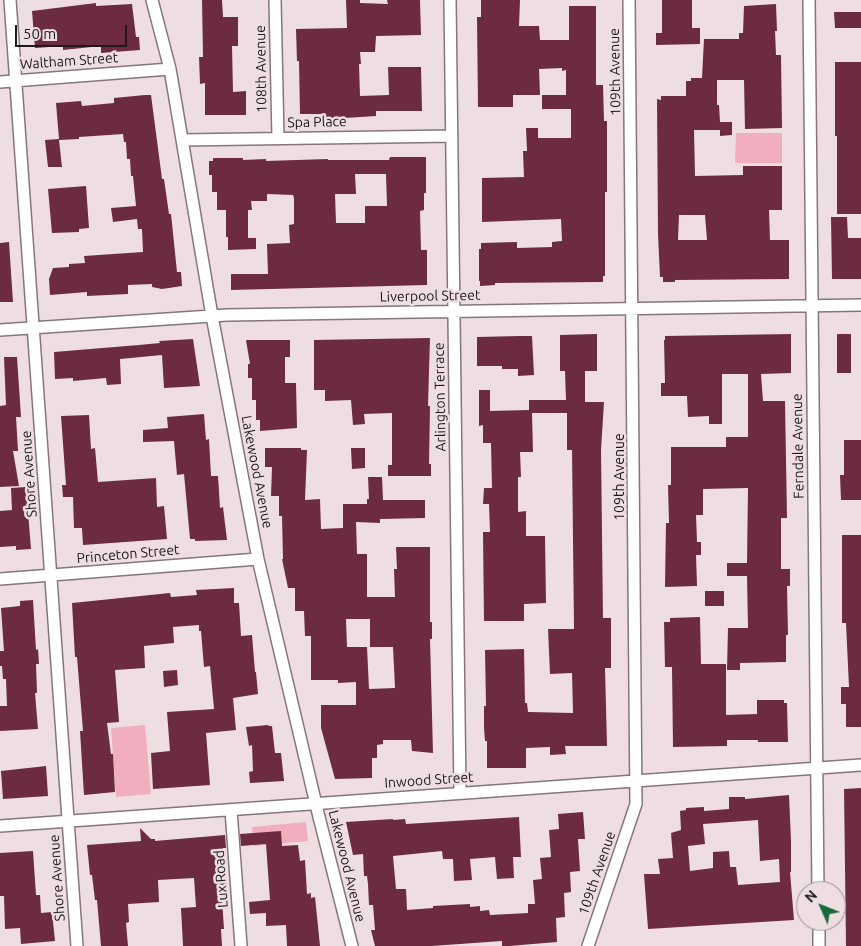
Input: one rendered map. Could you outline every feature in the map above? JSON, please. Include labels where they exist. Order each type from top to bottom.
[{"type":"street","name":"Shore Avenue","points":[[10,0],[77,946]]},
{"type":"street","name":"Lakewood Avenue","points":[[152,0],[170,68],[212,316],[258,559],[352,946]]},
{"type":"street","name":"108th Avenue","points":[[275,0],[278,138]]},
{"type":"street","name":"Arlington Terrace","points":[[450,0],[460,793]]},
{"type":"street","name":"109th Avenue","points":[[588,946],[636,804],[629,0]]},
{"type":"street","name":"Ferndale Avenue","points":[[809,0],[818,881]]},
{"type":"street","name":"Waltham Street","points":[[0,82],[170,68]]},
{"type":"street","name":"Spa Place","points":[[182,140],[452,136]]},
{"type":"street","name":"Liverpool Street","points":[[0,330],[212,316],[861,305]]},
{"type":"street","name":"Princeton Street","points":[[0,579],[258,559]]},
{"type":"street","name":"Inwood Street","points":[[0,826],[861,765]]},
{"type":"street","name":"Lux Road","points":[[231,810],[241,946]]},
{"type":"street","points":[[819,931],[819,946]]},
{"type":"shaded area","points":[[736,133],[782,133],[782,163],[735,163]]},
{"type":"shaded area","points":[[145,725],[151,794],[116,797],[111,728]]},
{"type":"shaded area","points":[[306,822],[308,841],[254,846],[252,827]]},
{"type":"building","points":[[202,0],[222,0],[223,17],[238,17],[238,46],[232,46],[233,92],[246,91],[246,115],[205,115],[205,83],[200,84],[199,57],[203,57]]},
{"type":"building","points":[[346,0],[360,0],[360,3],[388,4],[387,0],[420,0],[421,35],[376,36],[375,52],[360,52],[361,64],[359,64],[360,96],[389,95],[388,67],[421,67],[422,111],[376,111],[376,116],[345,118],[323,118],[323,114],[300,114],[296,29],[347,28]]},
{"type":"building","points":[[481,0],[520,0],[519,26],[539,26],[540,40],[569,40],[569,6],[596,6],[596,85],[603,85],[604,121],[607,121],[605,276],[603,276],[603,282],[495,283],[495,285],[480,286],[479,249],[481,249],[481,243],[517,242],[517,248],[552,247],[552,242],[562,241],[561,219],[482,222],[482,178],[524,177],[523,151],[527,151],[526,128],[538,128],[538,138],[571,138],[571,109],[542,109],[542,95],[566,95],[566,70],[562,71],[562,68],[539,69],[540,95],[513,95],[513,107],[478,107],[477,17],[481,17]]},
{"type":"building","points":[[662,0],[692,0],[692,28],[700,28],[700,44],[656,45],[656,33],[662,33]]},
{"type":"building","points":[[96,3],[96,6],[132,4],[136,37],[139,37],[140,50],[101,53],[101,46],[63,50],[63,46],[35,48],[32,11]]},
{"type":"building","points":[[776,4],[776,55],[781,55],[782,128],[745,129],[744,80],[717,80],[717,105],[719,105],[720,122],[732,122],[732,135],[720,136],[720,130],[694,130],[695,176],[743,175],[743,166],[782,166],[782,210],[769,210],[770,240],[789,240],[789,279],[675,280],[675,282],[663,282],[663,277],[660,277],[658,234],[657,99],[661,100],[661,96],[686,96],[686,81],[691,81],[691,78],[702,78],[704,39],[739,39],[739,33],[743,33],[744,6]],"holes":[[[679,215],[705,215],[707,240],[678,240]]]},
{"type":"building","points":[[834,12],[861,12],[861,28],[835,28]]},
{"type":"building","points":[[835,62],[861,62],[861,214],[837,214]]},
{"type":"building","points":[[151,95],[162,179],[164,179],[169,214],[171,214],[177,272],[181,272],[182,286],[162,289],[152,287],[152,284],[128,285],[128,294],[87,296],[87,292],[50,295],[49,279],[53,268],[85,263],[84,256],[143,252],[142,229],[138,229],[137,219],[113,222],[111,208],[136,206],[130,159],[127,159],[126,142],[124,142],[123,134],[59,140],[62,167],[48,167],[45,140],[59,139],[56,103],[81,101],[82,106],[114,103],[114,98]]},
{"type":"building","points":[[390,157],[426,157],[426,193],[424,193],[424,210],[420,211],[421,250],[427,250],[427,285],[231,290],[231,274],[268,274],[267,244],[290,243],[289,225],[294,224],[294,198],[293,195],[267,194],[267,201],[251,201],[252,210],[248,210],[248,238],[256,238],[256,249],[228,250],[226,210],[217,210],[217,192],[212,192],[212,175],[209,175],[209,161],[213,161],[213,158],[266,159],[266,161],[389,160]],"holes":[[[355,174],[386,174],[387,206],[365,206],[365,223],[336,223],[335,194],[356,194]]]},
{"type":"building","points":[[86,186],[89,228],[79,229],[79,232],[52,233],[48,189]]},
{"type":"building","points":[[831,217],[847,217],[848,238],[861,238],[861,279],[832,279]]},
{"type":"building","points":[[9,242],[13,302],[0,302],[0,243]]},
{"type":"building","points":[[597,334],[597,371],[585,371],[585,402],[604,402],[601,450],[603,618],[611,618],[611,668],[605,668],[607,746],[565,746],[566,754],[550,755],[550,747],[526,748],[526,768],[487,768],[487,741],[485,741],[484,728],[484,706],[486,706],[485,650],[524,649],[525,703],[527,703],[528,712],[573,713],[572,673],[550,674],[548,629],[574,629],[572,450],[567,450],[567,413],[532,413],[533,452],[520,452],[521,477],[518,477],[518,512],[526,511],[526,536],[545,536],[546,603],[524,604],[524,621],[484,621],[483,532],[490,532],[489,504],[483,504],[484,488],[492,488],[491,443],[483,443],[483,425],[479,426],[479,390],[490,390],[490,411],[529,410],[529,400],[566,400],[565,371],[560,371],[560,335]]},
{"type":"building","points":[[791,334],[791,373],[761,374],[763,401],[785,401],[787,518],[781,518],[781,569],[790,569],[790,586],[787,586],[788,635],[786,635],[786,662],[740,663],[740,670],[727,670],[728,628],[748,628],[747,576],[727,576],[727,563],[747,563],[748,488],[703,489],[703,515],[696,515],[697,542],[701,542],[701,555],[696,555],[697,586],[665,587],[666,523],[669,523],[668,485],[671,485],[671,447],[726,447],[726,437],[748,437],[748,374],[722,374],[722,424],[709,424],[709,416],[688,417],[687,396],[661,396],[661,383],[665,383],[664,340],[665,336]]},
{"type":"building","points":[[837,334],[851,334],[851,373],[837,373]]},
{"type":"building","points":[[532,336],[534,375],[518,376],[518,369],[502,369],[502,366],[477,366],[477,337]]},
{"type":"building","points":[[430,338],[428,406],[430,406],[429,464],[431,464],[431,476],[388,476],[388,465],[392,465],[392,413],[364,414],[365,424],[353,425],[351,400],[325,401],[325,390],[314,390],[314,340]]},
{"type":"building","points":[[193,339],[200,386],[164,388],[162,355],[120,359],[121,384],[107,385],[106,378],[73,381],[73,378],[55,379],[54,352]]},
{"type":"building","points":[[246,340],[290,340],[290,357],[285,357],[285,383],[296,383],[297,428],[260,431],[260,420],[256,420],[256,400],[252,400],[252,378],[248,378],[248,364],[250,364]]},
{"type":"building","points":[[4,357],[17,357],[21,417],[16,417],[18,451],[13,451],[19,486],[0,487],[0,406],[6,405]]},
{"type":"building","points":[[204,414],[206,440],[209,439],[211,476],[218,476],[220,508],[223,507],[227,540],[195,541],[195,539],[190,539],[184,474],[177,475],[174,441],[143,442],[143,430],[168,428],[167,417]]},
{"type":"building","points":[[89,415],[91,449],[95,448],[98,482],[156,478],[157,507],[164,506],[167,539],[83,545],[82,528],[74,528],[73,497],[63,497],[62,485],[66,485],[61,416]]},
{"type":"building","points":[[844,440],[861,440],[861,500],[841,500],[840,475],[844,475]]},
{"type":"building","points":[[265,448],[301,448],[301,450],[307,450],[305,500],[320,499],[321,529],[343,528],[343,504],[367,504],[367,499],[369,499],[368,477],[382,477],[383,500],[425,500],[425,518],[380,519],[380,523],[356,522],[357,554],[367,554],[367,597],[395,597],[394,569],[397,569],[396,547],[430,547],[433,753],[412,751],[411,740],[383,740],[383,744],[377,745],[377,758],[372,758],[372,778],[335,779],[321,728],[321,705],[356,705],[356,682],[338,683],[338,680],[311,680],[311,636],[305,636],[304,611],[295,611],[295,588],[288,588],[282,559],[282,516],[279,516],[279,496],[271,496],[272,467],[265,467]],"holes":[[[346,619],[370,619],[370,647],[393,647],[395,688],[369,689],[367,647],[347,647]]]},
{"type":"building","points":[[351,448],[365,448],[365,468],[352,469]]},
{"type":"building","points":[[26,487],[31,549],[16,550],[16,546],[0,547],[0,511],[12,510],[11,488]]},
{"type":"building","points":[[842,535],[861,535],[861,727],[846,727],[846,704],[841,704],[841,687],[849,687],[846,623],[842,623]]},
{"type":"building","points":[[234,588],[234,603],[239,603],[241,636],[252,635],[258,694],[233,698],[236,730],[206,733],[210,785],[153,789],[151,753],[170,751],[167,712],[214,709],[210,666],[204,667],[199,625],[173,627],[174,643],[144,646],[145,668],[115,670],[119,722],[107,723],[111,754],[113,754],[115,792],[84,795],[80,731],[83,731],[77,657],[75,657],[72,603],[170,593],[171,597],[197,595],[196,590]]},
{"type":"building","points":[[705,591],[724,591],[724,606],[705,606]]},
{"type":"building","points":[[33,600],[36,650],[38,649],[39,664],[36,664],[37,693],[35,693],[38,729],[0,731],[0,706],[7,706],[6,679],[3,679],[2,666],[0,666],[0,651],[4,651],[1,608],[20,606],[20,601]]},
{"type":"building","points":[[700,617],[701,664],[726,664],[726,715],[757,714],[757,700],[784,700],[784,703],[787,703],[788,742],[727,740],[727,746],[673,747],[672,667],[665,667],[664,622],[670,622],[670,618]]},
{"type":"building","points":[[177,670],[178,685],[164,687],[163,671]]},
{"type":"building","points":[[272,726],[275,753],[281,753],[284,781],[250,783],[249,772],[253,771],[252,745],[249,746],[246,727]]},
{"type":"building","points":[[46,766],[48,796],[3,799],[1,771]]},
{"type":"building","points":[[861,788],[861,946],[846,946],[844,789]]},
{"type":"building","points":[[789,795],[790,872],[794,920],[648,929],[644,874],[660,874],[658,859],[673,858],[671,833],[681,830],[680,811],[686,810],[686,808],[704,807],[704,811],[729,809],[729,797],[745,797],[745,799]],"holes":[[[758,820],[760,861],[779,859],[780,882],[738,885],[736,867],[730,867],[729,851],[713,852],[713,868],[690,871],[688,846],[705,844],[703,824]]]},
{"type":"building","points":[[583,812],[585,839],[578,839],[580,871],[570,872],[571,892],[564,893],[565,917],[556,918],[557,942],[509,946],[502,946],[502,941],[432,946],[375,946],[371,930],[375,930],[373,905],[369,905],[367,876],[364,876],[363,854],[353,855],[346,822],[405,819],[406,824],[519,817],[521,857],[513,857],[514,878],[497,879],[495,857],[470,859],[472,880],[454,881],[453,859],[443,859],[442,851],[393,856],[396,889],[406,889],[407,910],[433,908],[433,906],[470,904],[470,907],[480,906],[480,911],[489,910],[490,915],[528,913],[528,904],[535,904],[533,880],[542,879],[540,858],[551,857],[549,830],[559,829],[558,814]]},
{"type":"building","points":[[140,828],[151,839],[155,839],[155,841],[225,835],[226,848],[223,848],[228,898],[222,899],[224,929],[221,929],[222,946],[183,946],[181,908],[196,907],[194,878],[158,880],[159,902],[128,904],[129,922],[126,923],[128,946],[101,946],[97,900],[95,900],[92,875],[90,875],[87,845],[141,841]]},
{"type":"building","points":[[281,831],[282,846],[298,845],[300,861],[305,860],[307,894],[311,893],[311,898],[315,897],[320,946],[287,946],[286,925],[266,926],[266,913],[250,914],[249,902],[270,900],[266,844],[241,846],[240,834]]},
{"type":"building","points":[[33,851],[36,895],[40,895],[41,913],[52,912],[55,941],[21,944],[20,928],[5,929],[4,896],[0,896],[0,853]]}]
